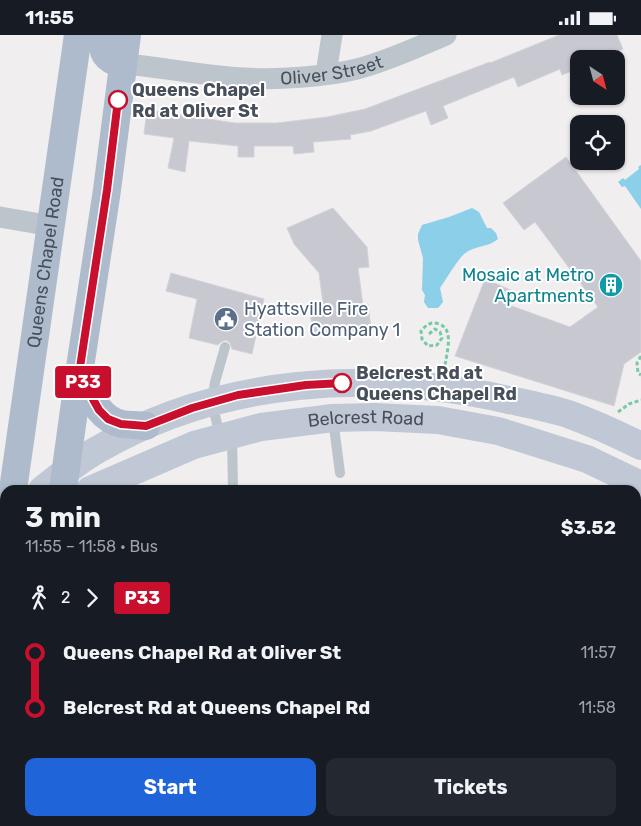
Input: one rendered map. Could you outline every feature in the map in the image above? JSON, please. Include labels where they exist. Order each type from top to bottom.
[{"type":"main road","name":"Queens Chapel Road","points":[[14,485],[78,35]]},
{"type":"main road","points":[[101,35],[103,51],[111,61],[123,64]]},
{"type":"main road","points":[[65,480],[107,190],[126,35]]},
{"type":"main road","points":[[79,374],[99,410],[108,419],[121,424],[146,426]]},
{"type":"main road","name":"Belcrest Road","points":[[54,485],[65,480],[97,449],[146,426],[238,395],[306,385],[374,382],[446,387],[566,414],[617,433],[641,446]]},
{"type":"main road","points":[[283,388],[299,409],[311,414],[333,418]]},
{"type":"main road","name":"Belcrest Road","points":[[102,485],[194,445],[261,427],[333,418],[375,417],[438,420],[498,431],[587,459],[641,485]]},
{"type":"street","points":[[326,73],[332,35]]},
{"type":"street","name":"Oliver Street","points":[[123,64],[246,79],[285,77],[356,69],[379,62],[446,35]]},
{"type":"street","points":[[0,217],[52,226]]},
{"type":"lane","points":[[225,347],[215,382],[212,403],[226,436],[232,485]]},
{"type":"lane","points":[[333,418],[340,473]]},
{"type":"path","points":[[429,334],[435,329],[440,332],[442,338],[437,345],[428,345],[422,339],[422,331],[427,324],[435,322],[444,326],[449,333],[444,373]]},
{"type":"path","points":[[641,356],[637,363],[638,373],[641,375]]},
{"type":"path","points":[[615,417],[620,409],[641,400]]},
{"type":"water","points":[[641,165],[641,209],[625,186],[622,187],[618,182],[623,178],[625,180],[639,169],[638,167]]},
{"type":"water","points":[[472,208],[479,212],[487,228],[491,228],[496,233],[498,239],[464,254],[440,288],[443,302],[438,308],[428,308],[424,302],[425,295],[422,290],[423,258],[418,234],[422,225]]},
{"type":"building","points":[[559,35],[617,35],[623,49],[570,50],[570,72],[562,75],[560,69],[518,87],[514,77],[443,106],[448,118],[431,125],[426,111],[371,131],[350,135],[351,139],[313,142],[314,152],[294,154],[293,146],[254,146],[254,157],[238,157],[238,146],[189,141],[185,172],[168,168],[174,138],[144,134],[147,110],[235,123],[277,123],[327,117],[365,109],[490,63]]},
{"type":"building","name":"Mosaic at Metro Apartments","points":[[566,157],[570,163],[570,170],[575,170],[641,261],[641,352],[624,364],[614,406],[455,356],[485,279],[513,291],[509,305],[570,327],[598,307],[535,222],[524,230],[503,203]]},
{"type":"building","points":[[333,208],[367,247],[369,267],[358,268],[363,305],[368,304],[371,328],[314,335],[310,313],[324,311],[319,273],[294,244],[287,228]]},
{"type":"building","name":"Hyattsville Fire Station Company 1","points":[[171,273],[264,299],[252,354],[232,349],[230,343],[226,340],[218,345],[189,338],[197,299],[166,291]]},
{"type":"bus line","name":"P33","points":[[118,100],[107,190],[79,374],[99,410],[108,419],[121,424],[146,426],[192,408],[238,395],[306,385],[342,383]]},
{"type":"place","name":"Queens Chapel Rd at Oliver St","points":[[118,100]]},
{"type":"place","name":"Mosaic at Metro Apartments","points":[[611,285]]},
{"type":"place","name":"Hyattsville Fire Station Company 1","points":[[226,319]]},
{"type":"place","name":"Belcrest Rd at Queens Chapel Rd","points":[[342,383]]}]
